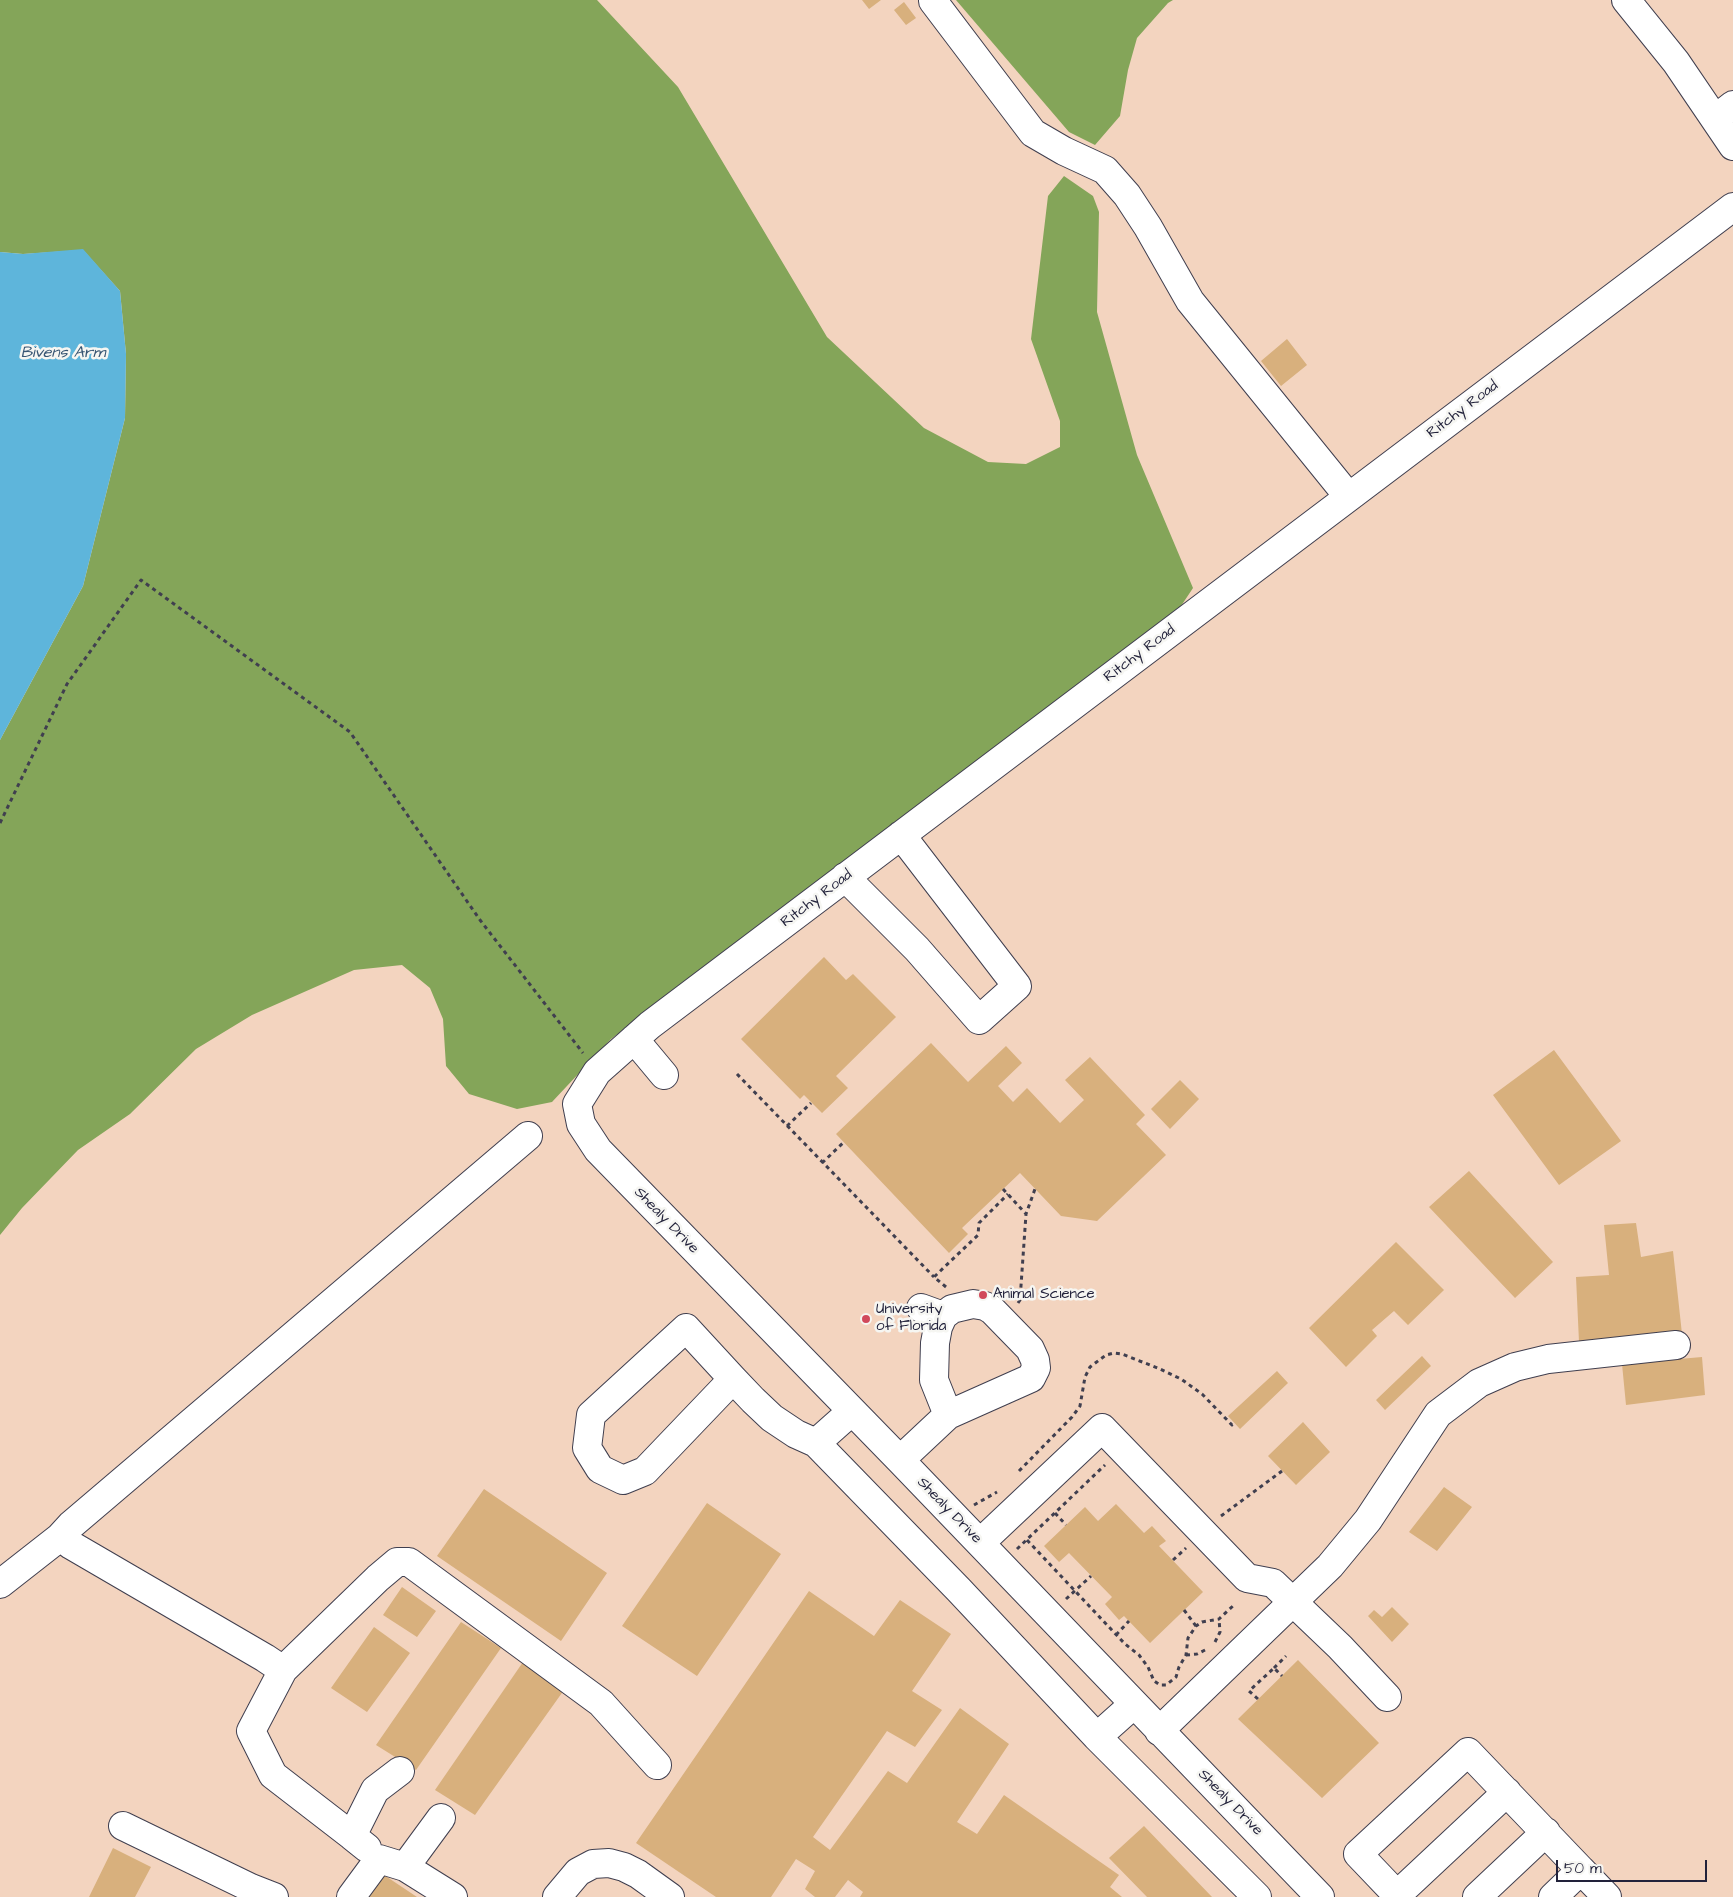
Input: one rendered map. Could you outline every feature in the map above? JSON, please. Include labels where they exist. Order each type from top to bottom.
[{"type":"street","points":[[1626,0],[1676,62],[1724,112],[1733,146]]},
{"type":"street","points":[[933,1],[1033,133],[1064,151],[1105,170],[1127,195],[1148,227],[1190,300],[1348,496]]},
{"type":"street","name":"Ritchy Road","points":[[581,1124],[577,1104],[597,1072],[650,1025],[1733,207]]},
{"type":"street","points":[[845,877],[917,949],[979,1020],[1017,986],[901,835]]},
{"type":"street","points":[[634,1039],[664,1076]]},
{"type":"street","name":"Shealy Drive","points":[[581,1124],[598,1150],[900,1460],[1320,1897]]},
{"type":"street","points":[[0,1584],[60,1537],[79,1518],[528,1136]]},
{"type":"street","points":[[900,1460],[948,1415],[1031,1378],[1036,1368],[1030,1349],[992,1310],[985,1306],[964,1305],[932,1312],[938,1327],[935,1343],[934,1380],[948,1415]]},
{"type":"street","points":[[733,1379],[645,1470],[623,1480],[600,1469],[587,1448],[591,1415],[686,1328],[772,1418],[796,1434],[816,1443],[959,1590],[1097,1737],[1256,1897]]},
{"type":"street","points":[[1159,1731],[1330,1566],[1368,1520],[1438,1414],[1479,1383],[1515,1367],[1548,1359],[1676,1345]]},
{"type":"street","points":[[816,1443],[852,1411]]},
{"type":"street","points":[[980,1543],[1102,1428],[1247,1578],[1273,1583],[1340,1647],[1387,1697]]},
{"type":"street","points":[[60,1537],[283,1670]]},
{"type":"street","points":[[453,1897],[405,1867],[379,1859],[273,1775],[251,1731],[283,1670],[397,1562],[409,1562],[601,1703],[657,1765]]},
{"type":"street","points":[[1097,1737],[1134,1704]]},
{"type":"street","points":[[1507,1792],[1398,1896],[1358,1854],[1468,1752],[1507,1792],[1546,1832],[1607,1897]]},
{"type":"street","points":[[352,1836],[375,1790],[400,1771]]},
{"type":"street","points":[[405,1867],[441,1818]]},
{"type":"street","points":[[122,1826],[251,1888],[274,1897]]},
{"type":"street","points":[[1478,1897],[1546,1832]]},
{"type":"street","points":[[351,1897],[379,1859]]},
{"type":"street","points":[[556,1897],[578,1872],[593,1864],[609,1862],[638,1874],[670,1897]]},
{"type":"street","points":[[1553,1897],[1581,1870]]},
{"type":"path","points":[[0,823],[67,684],[141,580],[350,732],[480,920],[597,1072]]},
{"type":"path","points":[[736,1074],[934,1277],[952,1291]]},
{"type":"path","points":[[787,1126],[811,1103]]},
{"type":"path","points":[[822,1162],[844,1142]]},
{"type":"path","points":[[1003,1189],[1026,1214]]},
{"type":"path","points":[[1016,1306],[1020,1300],[1026,1214],[1035,1189]]},
{"type":"path","points":[[934,1277],[978,1235],[979,1223],[1008,1194]]},
{"type":"path","points":[[1011,1555],[1110,1459]]},
{"type":"path","points":[[1225,1512],[1282,1470]]},
{"type":"path","points":[[1055,1513],[1066,1525]]},
{"type":"path","points":[[1027,1540],[1116,1635],[1144,1660],[1154,1681],[1160,1685],[1166,1685],[1172,1681],[1186,1655],[1188,1638],[1196,1626],[1202,1622],[1219,1619],[1234,1605]]},
{"type":"path","points":[[1173,1560],[1182,1552]]},
{"type":"path","points":[[1064,1600],[1091,1576]]},
{"type":"path","points":[[1184,1610],[1196,1626]]},
{"type":"path","points":[[1186,1655],[1197,1654],[1212,1646],[1220,1632],[1219,1619]]},
{"type":"path","points":[[1116,1635],[1129,1622]]},
{"type":"path","points":[[1258,1699],[1249,1691],[1286,1656]]},
{"type":"path","points":[[1274,1668],[1282,1676]]},
{"type":"shaded area","name":"University of Florida","points":[[0,0],[1733,0],[1733,1897],[0,1897],[0,740],[83,586],[125,418],[126,354],[120,291],[23,254],[0,252]]},
{"type":"green space","points":[[0,0],[597,0],[678,87],[827,337],[924,428],[988,462],[1026,464],[1060,447],[1060,421],[1031,339],[1048,196],[1064,176],[1093,196],[1099,212],[1097,312],[1137,455],[1193,588],[1179,609],[611,1039],[552,1102],[517,1109],[469,1094],[446,1066],[443,1019],[430,988],[402,965],[354,970],[252,1015],[196,1049],[130,1114],[78,1150],[22,1208],[0,1235],[0,740],[83,586],[125,418],[126,354],[120,291],[83,250],[23,254],[0,252]]},
{"type":"green space","points":[[956,0],[1173,0],[1168,3],[1137,38],[1128,70],[1120,116],[1095,145],[1069,132]]},
{"type":"water","name":"Bivens Arm","points":[[83,249],[120,291],[126,354],[125,418],[83,586],[0,740],[0,252],[23,254]]},
{"type":"building","points":[[862,0],[881,0],[869,9]]},
{"type":"building","points":[[904,2],[916,18],[906,25],[894,10]]},
{"type":"building","points":[[1287,339],[1307,365],[1281,386],[1261,361]]},
{"type":"building","points":[[824,957],[846,980],[853,974],[896,1017],[836,1076],[848,1088],[822,1113],[804,1095],[800,1099],[741,1039]]},
{"type":"building","points":[[931,1043],[968,1082],[1006,1046],[1022,1063],[998,1086],[1013,1102],[1027,1088],[1060,1123],[1084,1100],[1065,1080],[1090,1057],[1145,1115],[1136,1124],[1166,1155],[1097,1221],[1061,1216],[1020,1173],[962,1228],[968,1234],[949,1253],[836,1134]]},
{"type":"building","points":[[1554,1050],[1621,1141],[1559,1185],[1493,1095]]},
{"type":"building","points":[[1180,1080],[1199,1099],[1170,1129],[1151,1109]]},
{"type":"building","points":[[1469,1171],[1553,1262],[1515,1298],[1429,1207]]},
{"type":"building","points":[[1636,1223],[1641,1257],[1673,1251],[1682,1334],[1579,1342],[1576,1277],[1609,1275],[1604,1225]]},
{"type":"building","points":[[1396,1242],[1444,1290],[1408,1325],[1394,1311],[1372,1330],[1377,1336],[1346,1367],[1309,1328]]},
{"type":"building","points":[[1422,1356],[1431,1366],[1385,1410],[1376,1400]]},
{"type":"building","points":[[1702,1357],[1705,1395],[1626,1405],[1622,1364]]},
{"type":"building","points":[[1277,1371],[1288,1383],[1240,1429],[1228,1416]]},
{"type":"building","points":[[1303,1422],[1330,1452],[1296,1485],[1268,1456]]},
{"type":"building","points":[[1444,1487],[1472,1507],[1437,1551],[1409,1532]]},
{"type":"building","points":[[484,1489],[607,1573],[561,1641],[437,1556]]},
{"type":"building","points":[[707,1503],[781,1554],[697,1676],[622,1626]]},
{"type":"building","points":[[1116,1504],[1144,1533],[1152,1526],[1166,1541],[1159,1546],[1203,1592],[1150,1643],[1124,1616],[1119,1620],[1105,1604],[1112,1597],[1069,1553],[1059,1562],[1044,1546],[1085,1507],[1098,1521]]},
{"type":"building","points":[[402,1587],[436,1611],[417,1637],[383,1615]]},
{"type":"building","points":[[809,1591],[874,1636],[900,1600],[951,1634],[912,1691],[942,1710],[915,1747],[887,1731],[813,1837],[830,1850],[888,1771],[907,1783],[960,1708],[1009,1744],[957,1822],[977,1834],[1004,1795],[1119,1875],[1110,1887],[1122,1897],[860,1897],[863,1892],[848,1880],[835,1897],[815,1897],[805,1889],[815,1871],[796,1859],[771,1897],[716,1897],[636,1843]]},
{"type":"building","points":[[1392,1607],[1409,1624],[1392,1642],[1368,1616],[1374,1610],[1382,1617]]},
{"type":"building","points":[[461,1622],[501,1648],[416,1770],[376,1745]]},
{"type":"building","points":[[374,1627],[410,1653],[367,1712],[331,1688]]},
{"type":"building","points":[[1298,1660],[1379,1743],[1322,1798],[1238,1719]]},
{"type":"building","points":[[523,1662],[564,1690],[475,1815],[435,1790]]},
{"type":"building","points":[[1144,1826],[1212,1897],[1147,1897],[1109,1858]]},
{"type":"building","points":[[113,1848],[151,1867],[135,1897],[89,1897]]},
{"type":"building","points":[[381,1873],[417,1897],[365,1897]]},
{"type":"place","name":"Animal Science","points":[[983,1295]]},
{"type":"place","name":"University of Florida","points":[[866,1319]]}]
